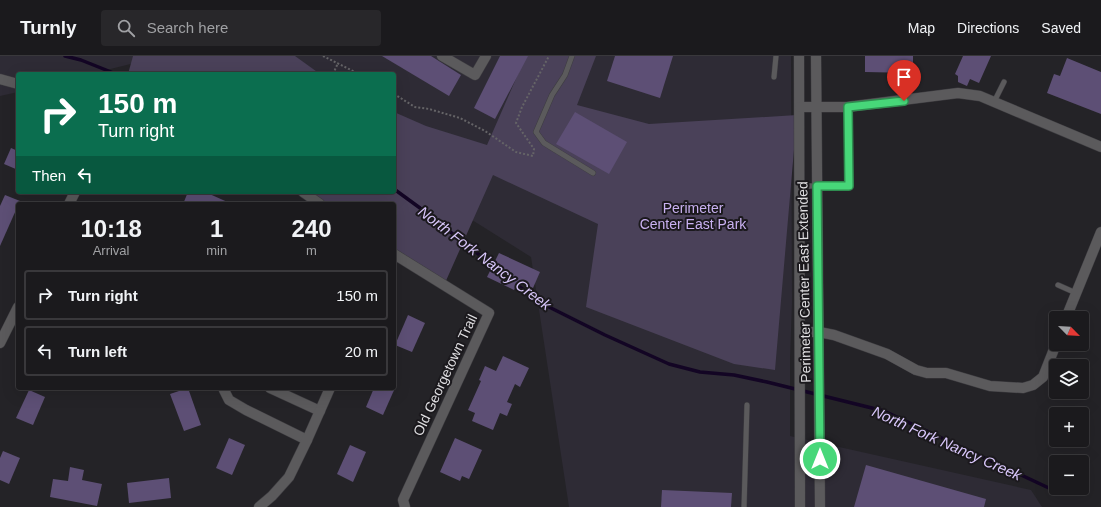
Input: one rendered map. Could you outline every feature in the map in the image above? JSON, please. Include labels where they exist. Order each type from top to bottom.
[{"type":"street","points":[[442,56],[475,75],[486,56]]},
{"type":"street","name":"Perimeter Center East Extended","points":[[799,56],[800,507]]},
{"type":"street","name":"Perimeter Center East Extended","points":[[816,56],[820,507]]},
{"type":"street","points":[[0,79],[16,83]]},
{"type":"street","points":[[800,107],[848,107],[958,93],[980,96],[1101,147]]},
{"type":"street","points":[[306,194],[317,202]]},
{"type":"street","points":[[1069,311],[1101,232]]},
{"type":"street","name":"Old Georgetown Trail","points":[[396,255],[488,313],[403,500],[405,507]]},
{"type":"street","points":[[0,343],[16,311]]},
{"type":"street","points":[[800,332],[819,332],[845,338],[887,354],[916,370],[927,373],[946,373],[990,386],[1023,388],[1033,385],[1043,377],[1053,351]]},
{"type":"street","points":[[224,390],[230,400],[246,410],[307,440]]},
{"type":"street","points":[[274,390],[320,411]]},
{"type":"street","points":[[259,507],[272,496],[289,477],[329,390]]},
{"type":"lane","points":[[572,56],[565,75],[552,95],[536,132],[544,143],[593,173]]},
{"type":"lane","points":[[774,77],[776,56]]},
{"type":"lane","points":[[994,102],[1004,82]]},
{"type":"lane","points":[[800,186],[849,186],[848,107]]},
{"type":"lane","points":[[1058,286],[1076,293]]},
{"type":"lane","points":[[744,507],[747,405]]},
{"type":"path","points":[[323,56],[355,72]]},
{"type":"path","points":[[396,95],[415,107],[429,109],[460,118],[485,131],[516,152],[533,156],[534,149],[516,123],[522,107],[549,56]]},
{"type":"path","points":[[335,72],[338,63]]},
{"type":"shaded area","points":[[0,56],[163,56],[98,72],[16,72],[16,92],[0,96]]},
{"type":"shaded area","points":[[210,56],[791,56],[792,302],[790,436],[1031,490],[1042,507],[569,507],[531,257],[396,172],[396,72],[235,72]]},
{"type":"green space","points":[[133,56],[295,56],[317,72],[129,72]]},
{"type":"green space","name":"Perimeter Center East Park","points":[[526,56],[596,56],[577,105],[649,124],[797,115],[775,370],[734,364],[586,307],[598,224],[493,175],[445,283],[396,250],[396,202],[314,202],[300,194],[396,194],[396,113],[426,126],[487,145]]},
{"type":"building","points":[[382,56],[431,56],[461,75],[449,96]]},
{"type":"building","points":[[500,56],[528,56],[495,119],[474,108]]},
{"type":"building","points":[[615,56],[673,56],[660,98],[607,81]]},
{"type":"building","points":[[865,56],[913,56],[913,73],[865,72]]},
{"type":"building","points":[[963,56],[991,56],[979,83],[970,79],[967,86],[958,82],[958,76],[955,74]]},
{"type":"building","points":[[1067,58],[1101,72],[1101,114],[1047,93],[1054,74],[1060,76]]},
{"type":"building","points":[[575,112],[627,142],[609,174],[556,144]]},
{"type":"building","points":[[11,148],[16,150],[16,169],[4,164]]},
{"type":"building","points":[[187,194],[210,194],[228,202],[184,202]]},
{"type":"building","points":[[5,195],[20,201],[16,202],[16,210],[0,246],[0,206]]},
{"type":"building","points":[[499,253],[540,272],[533,288],[519,281],[514,290],[487,277]]},
{"type":"building","points":[[408,315],[425,323],[412,352],[396,345]]},
{"type":"building","points":[[503,356],[529,368],[520,387],[515,384],[507,402],[512,404],[507,416],[500,413],[493,430],[472,421],[475,413],[468,410],[481,381],[479,380],[485,366],[496,371]]},
{"type":"building","points":[[29,390],[45,397],[33,425],[16,418]]},
{"type":"building","points":[[182,390],[189,390],[201,425],[184,431],[170,394]]},
{"type":"building","points":[[373,390],[394,390],[383,415],[366,407]]},
{"type":"building","points":[[229,438],[245,445],[232,475],[216,468]]},
{"type":"building","points":[[455,438],[482,450],[469,479],[462,476],[460,481],[440,472]]},
{"type":"building","points":[[350,445],[366,452],[353,482],[337,474]]},
{"type":"building","points":[[3,451],[20,458],[9,484],[0,480],[0,458]]},
{"type":"building","points":[[866,465],[986,499],[984,507],[854,507]]},
{"type":"building","points":[[70,467],[84,470],[82,480],[102,484],[97,506],[50,497],[53,479],[68,481]]},
{"type":"building","points":[[169,478],[171,498],[129,503],[127,483]]},
{"type":"building","points":[[662,490],[732,493],[731,507],[661,507]]},
{"type":"waterway","name":"North Fork Nancy Creek","points":[[65,56],[81,60],[111,72]]},
{"type":"waterway","name":"North Fork Nancy Creek","points":[[396,190],[496,268]]},
{"type":"waterway","name":"North Fork Nancy Creek","points":[[513,282],[541,303],[605,335],[669,364],[700,372],[734,375],[767,382],[884,411],[1049,488]]},
{"type":"route","points":[[820,459],[817,186],[849,186],[848,107],[904,101]]}]
